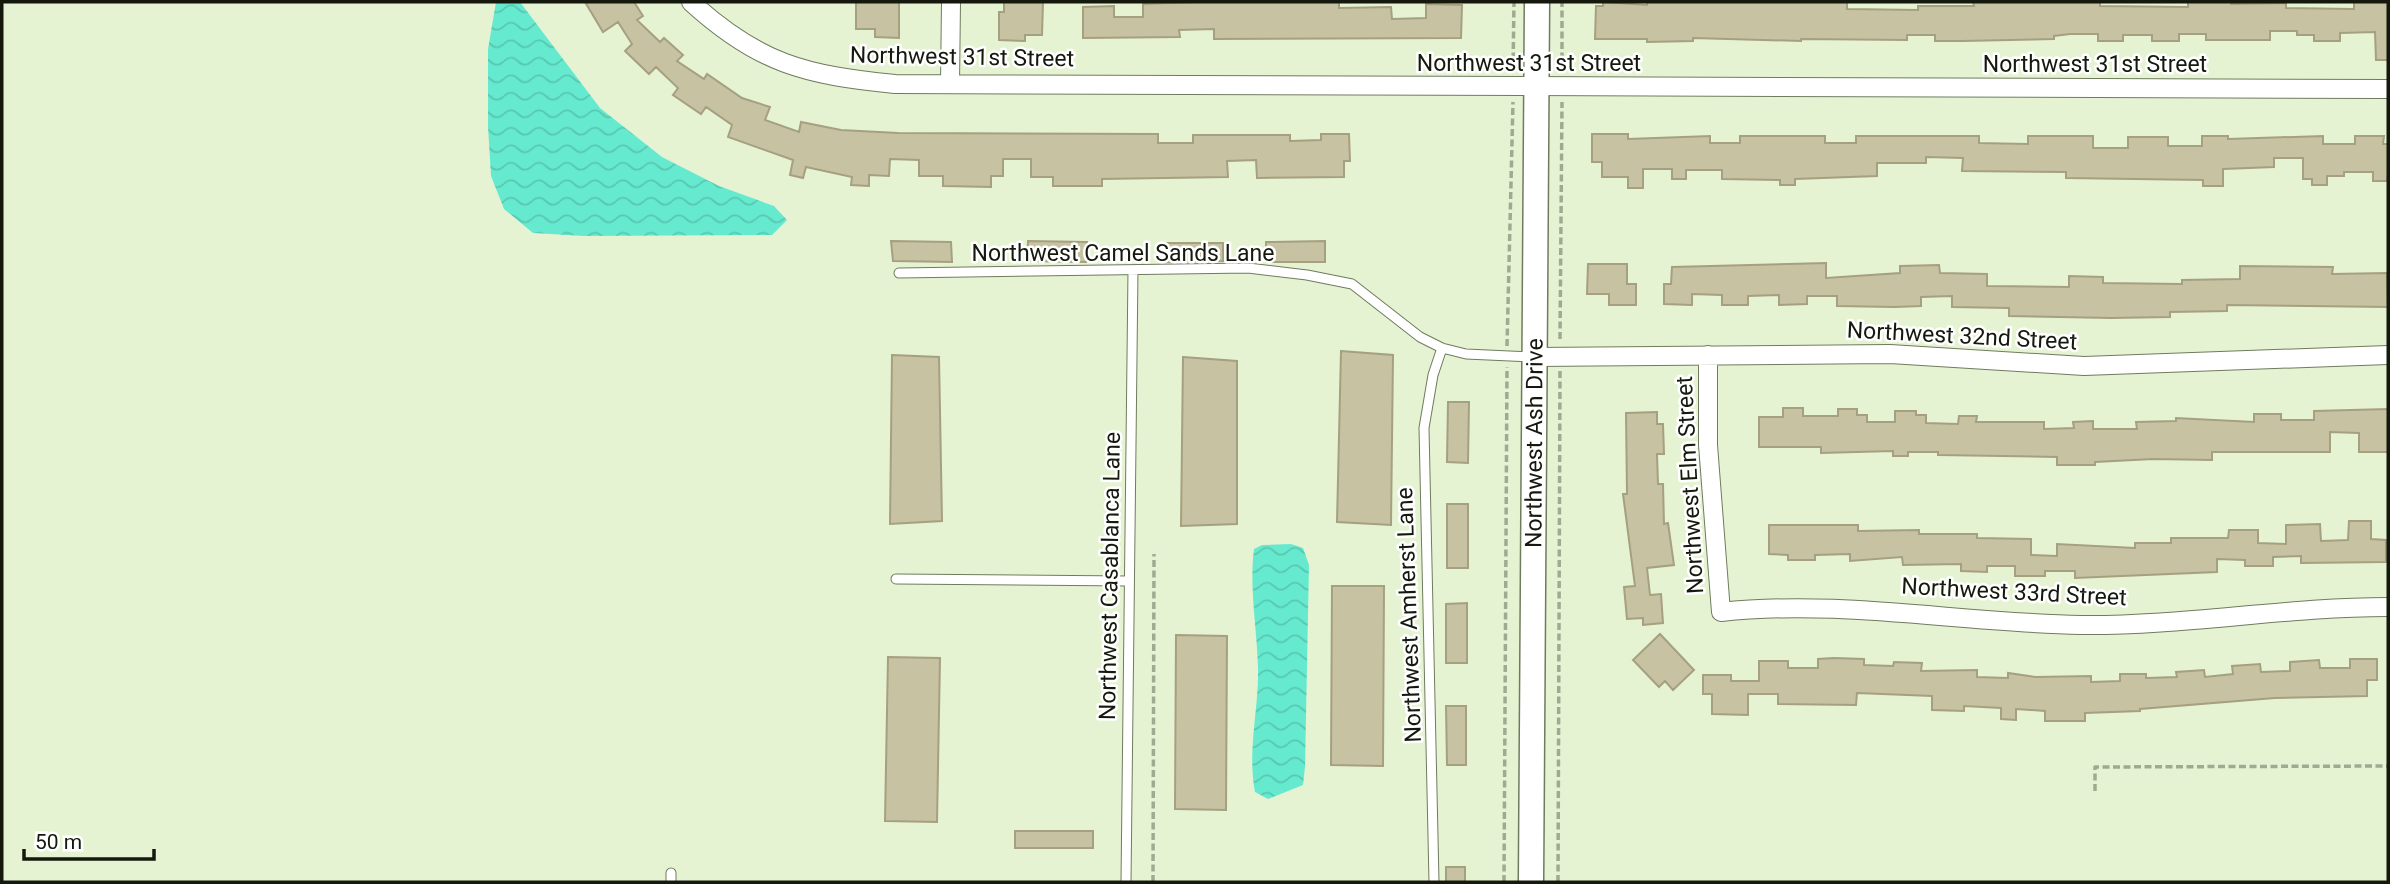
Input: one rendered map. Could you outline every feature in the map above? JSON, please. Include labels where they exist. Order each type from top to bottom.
[{"type":"street","name":"Northwest 31st Street","points":[[691,2],[714,23],[759,54],[829,78],[895,85],[2388,89]]},
{"type":"street","points":[[950,85],[951,2]]},
{"type":"street","name":"Northwest Ash Drive","points":[[1531,882],[1537,2]]},
{"type":"street","name":"Northwest 32nd Street","points":[[1534,357],[1890,354],[2084,366],[2388,355]]},
{"type":"street","name":"Northwest Elm Street","points":[[1708,355],[1709,445],[1721,612]]},
{"type":"street","name":"Northwest 33rd Street","points":[[1721,612],[1762,607],[1844,608],[2080,625],[2388,607]]},
{"type":"lane","name":"Northwest Camel Sands Lane","points":[[899,273],[1248,268],[1352,284],[1420,337],[1442,348],[1466,354],[1534,357]]},
{"type":"lane","name":"Northwest Casablanca Lane","points":[[1126,882],[1133,270]]},
{"type":"lane","name":"Northwest Amherst Lane","points":[[1434,882],[1424,428],[1433,375],[1442,348]]},
{"type":"lane","points":[[896,579],[1129,581]]},
{"type":"path","points":[[1504,882],[1507,356],[1514,2]]},
{"type":"path","points":[[1558,882],[1562,2]]},
{"type":"path","points":[[1153,882],[1154,554]]},
{"type":"path","points":[[2095,791],[2095,767],[2388,766]]},
{"type":"water","points":[[496,2],[520,2],[600,108],[662,157],[719,186],[774,206],[787,220],[772,235],[584,236],[533,233],[504,209],[491,176],[488,49]]},
{"type":"water","points":[[1291,544],[1303,548],[1309,565],[1305,767],[1303,785],[1268,799],[1255,792],[1252,761],[1258,668],[1253,593],[1254,549],[1262,545]]},
{"type":"building","points":[[585,2],[634,2],[643,16],[637,20],[660,42],[664,38],[683,55],[677,61],[704,79],[707,74],[742,98],[770,107],[765,120],[799,132],[801,122],[841,130],[898,133],[1158,134],[1158,143],[1193,143],[1193,135],[1290,135],[1290,141],[1321,140],[1321,134],[1349,134],[1350,161],[1344,161],[1344,177],[1257,178],[1256,160],[1227,161],[1228,177],[1102,179],[1102,186],[1053,186],[1053,177],[1031,177],[1031,159],[1003,159],[1003,176],[991,176],[991,187],[943,186],[943,176],[919,176],[919,160],[890,159],[889,176],[869,175],[869,186],[851,185],[852,177],[806,167],[803,178],[790,175],[793,160],[728,137],[732,125],[706,107],[701,114],[673,95],[678,88],[656,67],[649,74],[625,51],[632,44],[618,22],[603,32]]},
{"type":"building","points":[[856,2],[899,2],[899,38],[875,37],[875,29],[856,29]]},
{"type":"building","points":[[1004,2],[1043,2],[1042,35],[1025,35],[1025,41],[999,40],[999,12],[1004,12]]},
{"type":"building","points":[[1339,2],[1339,8],[1391,7],[1392,19],[1426,18],[1426,4],[1462,5],[1461,38],[1214,39],[1214,29],[1179,30],[1180,37],[1083,38],[1083,7],[1114,6],[1114,17],[1143,17],[1143,4]]},
{"type":"building","points":[[1603,2],[1647,5],[1647,2],[1847,2],[1847,9],[1918,10],[1918,6],[1974,6],[1973,2],[2100,2],[2100,6],[2188,7],[2188,2],[2286,3],[2286,8],[2354,9],[2354,2],[2388,2],[2388,60],[2376,60],[2375,32],[2340,33],[2340,41],[2314,41],[2314,35],[2297,35],[2297,31],[2270,31],[2270,40],[2206,40],[2206,34],[2179,34],[2179,41],[2152,41],[2152,35],[2123,35],[2123,41],[2098,41],[2098,34],[2070,34],[2054,36],[2054,39],[1962,41],[1935,41],[1935,35],[1907,35],[1907,40],[1693,38],[1693,41],[1647,42],[1647,39],[1595,39],[1596,6],[1603,6]]},
{"type":"building","points":[[1592,134],[1628,134],[1628,139],[1710,136],[1710,143],[1740,143],[1740,136],[1825,136],[1825,143],[1856,143],[1856,136],[1979,136],[1979,143],[2028,144],[2028,136],[2093,136],[2093,148],[2128,148],[2128,137],[2168,137],[2168,146],[2202,146],[2202,136],[2228,136],[2228,139],[2323,136],[2323,144],[2355,144],[2355,136],[2384,136],[2383,144],[2388,144],[2388,172],[2387,181],[2373,181],[2373,172],[2344,172],[2344,176],[2327,176],[2327,185],[2312,185],[2312,179],[2303,179],[2303,158],[2274,158],[2274,167],[2223,169],[2223,186],[2203,186],[2203,180],[2066,178],[2066,172],[1962,171],[1963,158],[1926,157],[1926,163],[1877,163],[1877,176],[1795,179],[1795,185],[1780,185],[1780,180],[1722,179],[1722,170],[1686,170],[1686,179],[1672,179],[1672,169],[1643,169],[1643,188],[1628,188],[1628,177],[1602,177],[1602,162],[1592,162]]},
{"type":"building","points":[[891,241],[951,242],[952,262],[893,261]]},
{"type":"building","points":[[1028,241],[1087,242],[1086,262],[1027,261]]},
{"type":"building","points":[[1325,241],[1325,262],[1266,262],[1266,242]]},
{"type":"building","points":[[1166,243],[1223,243],[1223,261],[1165,262]]},
{"type":"building","points":[[1826,263],[1826,278],[1900,273],[1900,266],[1939,265],[1940,273],[1987,274],[1987,286],[2069,287],[2069,276],[2103,277],[2103,283],[2182,284],[2182,280],[2240,279],[2240,266],[2333,267],[2332,274],[2387,273],[2388,307],[2227,305],[2227,311],[2170,312],[2170,317],[2111,318],[2009,316],[2009,308],[1952,307],[1952,296],[1921,297],[1921,306],[1894,307],[1837,306],[1837,296],[1807,296],[1807,304],[1779,305],[1779,295],[1748,296],[1748,305],[1722,305],[1722,295],[1692,294],[1692,305],[1664,304],[1664,284],[1671,284],[1672,267]]},
{"type":"building","points":[[1588,264],[1627,264],[1627,284],[1636,284],[1636,305],[1609,305],[1609,294],[1587,294]]},
{"type":"building","points":[[1341,351],[1393,355],[1391,525],[1337,522]]},
{"type":"building","points":[[892,355],[939,357],[942,521],[890,524]]},
{"type":"building","points":[[1183,357],[1237,361],[1237,524],[1181,526]]},
{"type":"building","points":[[1448,402],[1469,402],[1468,463],[1447,462]]},
{"type":"building","points":[[1783,408],[1803,408],[1803,416],[1838,416],[1838,409],[1857,409],[1857,415],[1867,415],[1867,422],[1895,422],[1895,411],[1916,411],[1916,415],[1926,415],[1926,423],[1958,424],[1959,416],[1977,416],[1976,422],[2044,422],[2044,429],[2074,428],[2073,422],[2093,421],[2093,429],[2137,429],[2136,422],[2176,421],[2176,418],[2254,422],[2254,414],[2281,414],[2281,420],[2314,420],[2314,411],[2388,409],[2388,452],[2359,452],[2359,433],[2330,432],[2330,452],[2212,452],[2212,460],[2153,459],[2095,462],[2095,465],[2057,465],[2057,457],[1938,455],[1938,452],[1908,452],[1908,456],[1893,456],[1893,451],[1821,453],[1821,447],[1759,447],[1759,417],[1783,417]]},
{"type":"building","points":[[1657,412],[1657,424],[1663,424],[1664,454],[1657,454],[1658,484],[1663,484],[1664,524],[1668,523],[1674,565],[1647,568],[1650,595],[1661,594],[1663,623],[1643,625],[1643,618],[1627,619],[1624,587],[1635,586],[1623,494],[1627,494],[1626,413]]},
{"type":"building","points":[[1447,504],[1468,504],[1468,568],[1447,568]]},
{"type":"building","points":[[2349,521],[2371,521],[2371,539],[2386,540],[2386,562],[2301,563],[2301,556],[2273,557],[2273,566],[2245,566],[2245,560],[2217,559],[2217,572],[2075,578],[2075,571],[2045,571],[2045,576],[2015,576],[2015,566],[1987,566],[1987,572],[1961,571],[1961,564],[1903,565],[1902,557],[1850,561],[1850,554],[1815,555],[1815,560],[1788,560],[1788,555],[1769,554],[1769,525],[1858,525],[1858,531],[1919,530],[1919,534],[1977,534],[1977,538],[2031,539],[2031,555],[2057,556],[2057,544],[2135,548],[2135,543],[2171,543],[2171,538],[2228,538],[2229,530],[2258,530],[2258,543],[2286,544],[2286,525],[2320,524],[2321,541],[2348,540]]},
{"type":"building","points":[[1332,586],[1384,586],[1383,766],[1331,765]]},
{"type":"building","points":[[1467,603],[1467,663],[1446,663],[1446,604]]},
{"type":"building","points":[[1660,634],[1694,670],[1673,690],[1665,681],[1659,687],[1633,660]]},
{"type":"building","points":[[1176,635],[1227,636],[1226,810],[1175,809]]},
{"type":"building","points":[[888,657],[940,658],[937,822],[885,821]]},
{"type":"building","points":[[1818,659],[1864,659],[1864,665],[1922,663],[1921,671],[1977,670],[1977,677],[2008,678],[2008,673],[2035,677],[2091,676],[2091,682],[2120,681],[2120,674],[2146,674],[2146,678],[2177,677],[2176,672],[2204,670],[2205,677],[2233,674],[2232,666],[2260,664],[2261,672],[2290,671],[2290,662],[2319,660],[2320,668],[2350,668],[2350,659],[2377,659],[2377,680],[2367,680],[2367,696],[2275,698],[2140,711],[2085,713],[2085,721],[2045,721],[2045,711],[2016,709],[2016,720],[2001,719],[2001,708],[1964,706],[1964,711],[1932,710],[1932,696],[1857,693],[1856,705],[1778,704],[1778,694],[1748,694],[1748,715],[1712,714],[1712,694],[1703,694],[1703,675],[1731,675],[1731,681],[1759,681],[1759,661],[1788,661],[1788,668],[1818,668]]},
{"type":"building","points":[[1446,706],[1466,706],[1466,765],[1447,765]]},
{"type":"building","points":[[1015,831],[1093,831],[1093,848],[1015,848]]},
{"type":"building","points":[[1446,867],[1465,867],[1465,882],[1446,882]]}]
